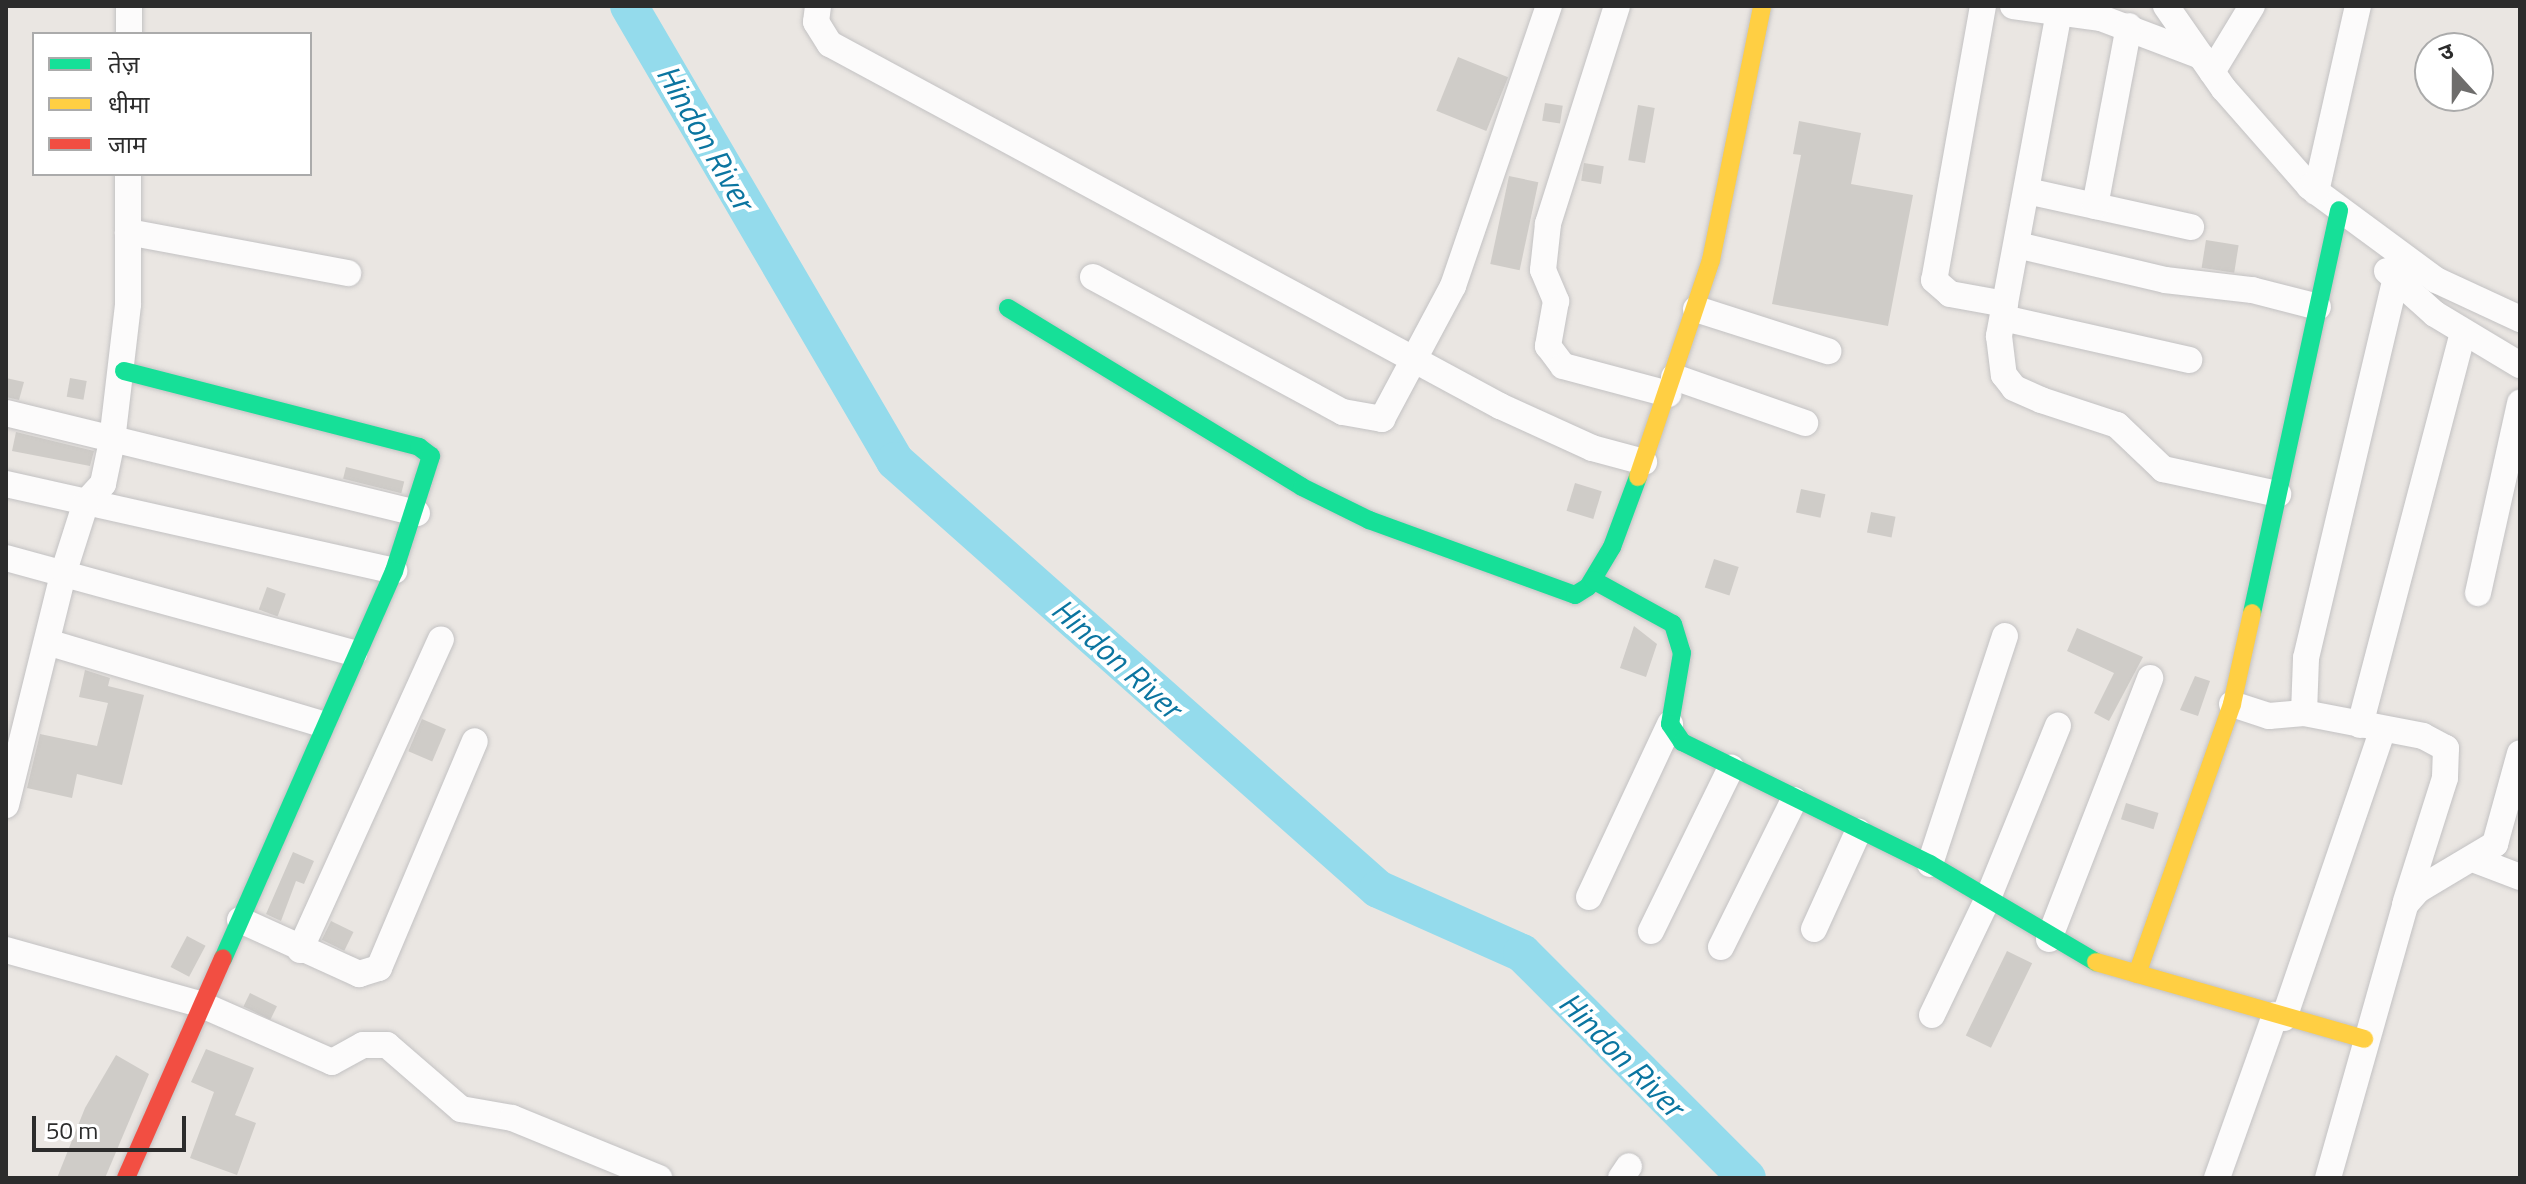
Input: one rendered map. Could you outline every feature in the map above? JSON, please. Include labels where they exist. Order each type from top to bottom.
[{"type":"street","points":[[129,6],[129,32]]},
{"type":"street","points":[[818,6],[816,22],[830,44],[1414,361],[1592,448],[1644,462]]},
{"type":"street","points":[[1093,277],[1330,405],[1370,420],[1389,412],[1453,286],[1549,6]]},
{"type":"street","points":[[1617,6],[1548,224],[1543,270],[1556,301],[1548,346],[1563,366],[1671,386],[1805,423]]},
{"type":"street","points":[[1008,308],[1230,446],[1369,520],[1561,593],[1575,595],[1593,580],[1644,462],[1696,309],[1762,6]]},
{"type":"street","points":[[1983,6],[1934,280],[1950,294],[2004,311],[2189,360]]},
{"type":"street","points":[[2013,6],[2129,26],[2207,64]]},
{"type":"street","points":[[2166,6],[2207,64],[2316,192],[2436,280],[2520,319]]},
{"type":"street","points":[[2207,64],[2252,6]]},
{"type":"street","points":[[2316,192],[2358,6]]},
{"type":"street","points":[[2059,12],[2004,311],[1999,356],[2014,388],[2117,425],[2150,461],[2172,473],[2278,494]]},
{"type":"street","points":[[2095,206],[2129,26]]},
{"type":"street","points":[[6,805],[64,571],[86,502],[103,484],[112,441],[124,371],[128,176]]},
{"type":"street","points":[[2027,191],[2191,227]]},
{"type":"street","points":[[2137,974],[2232,704],[2339,210]]},
{"type":"street","points":[[128,232],[348,273]]},
{"type":"street","points":[[2368,233],[2395,282],[2463,333],[2520,365]]},
{"type":"street","points":[[2017,245],[2165,280],[2252,290],[2318,307]]},
{"type":"street","points":[[2304,713],[2306,658],[2395,282]]},
{"type":"street","points":[[1696,309],[1828,351]]},
{"type":"street","points":[[2217,1178],[2280,1016],[2372,727],[2463,333]]},
{"type":"street","points":[[124,371],[419,447],[431,456],[431,469],[417,513],[394,571],[322,724],[240,920],[200,1004],[126,1178]]},
{"type":"street","points":[[2478,593],[2520,403]]},
{"type":"street","points":[[6,413],[417,513]]},
{"type":"street","points":[[6,484],[394,571]]},
{"type":"street","points":[[6,558],[64,571],[354,653]]},
{"type":"street","points":[[1589,897],[1670,724],[1682,653],[1673,624],[1593,580]]},
{"type":"street","points":[[1930,864],[2005,636]]},
{"type":"street","points":[[300,950],[441,639]]},
{"type":"street","points":[[47,642],[322,724]]},
{"type":"street","points":[[2049,939],[2150,678]]},
{"type":"street","points":[[2232,704],[2269,716],[2304,713],[2423,736],[2446,748],[2445,778],[2364,1039],[2328,1178]]},
{"type":"street","points":[[1670,724],[1682,742],[1858,832],[1930,864],[2080,957],[2364,1039]]},
{"type":"street","points":[[1932,1015],[1988,898],[2058,726]]},
{"type":"street","points":[[240,920],[300,950],[359,974],[379,968],[475,741]]},
{"type":"street","points":[[2405,905],[2418,890],[2473,859],[2501,834],[2520,753]]},
{"type":"street","points":[[1651,931],[1731,768]]},
{"type":"street","points":[[1721,947],[1794,800]]},
{"type":"street","points":[[1814,929],[1858,832]]},
{"type":"street","points":[[2473,859],[2520,877]]},
{"type":"street","points":[[6,950],[200,1004],[332,1062],[363,1045],[387,1045],[461,1109],[512,1118],[659,1178]]},
{"type":"building","points":[[1458,57],[1508,77],[1486,131],[1436,111]]},
{"type":"building","points":[[1545,103],[1563,106],[1560,124],[1542,121]]},
{"type":"building","points":[[1638,105],[1655,108],[1645,163],[1628,160]]},
{"type":"building","points":[[1799,121],[1861,133],[1851,184],[1913,195],[1888,326],[1772,304],[1801,155],[1793,154]]},
{"type":"building","points":[[1584,163],[1604,166],[1601,184],[1581,181]]},
{"type":"building","points":[[1509,176],[1538,182],[1520,270],[1490,264]]},
{"type":"building","points":[[2206,240],[2239,245],[2234,273],[2202,268]]},
{"type":"building","points":[[6,378],[24,382],[19,400],[6,397]]},
{"type":"building","points":[[70,378],[87,381],[83,400],[67,397]]},
{"type":"building","points":[[16,432],[94,451],[90,466],[12,451]]},
{"type":"building","points":[[346,467],[404,482],[401,493],[343,479]]},
{"type":"building","points":[[1575,483],[1602,491],[1593,519],[1567,511]]},
{"type":"building","points":[[1801,489],[1825,494],[1820,518],[1796,512]]},
{"type":"building","points":[[1871,512],[1896,517],[1892,537],[1867,533]]},
{"type":"building","points":[[1714,559],[1739,567],[1729,596],[1705,588]]},
{"type":"building","points":[[267,587],[286,594],[278,616],[259,610]]},
{"type":"building","points":[[1634,626],[1657,644],[1646,677],[1620,668]]},
{"type":"building","points":[[2077,628],[2143,657],[2109,721],[2094,713],[2114,673],[2067,651]]},
{"type":"building","points":[[85,670],[110,678],[108,686],[144,695],[122,785],[77,774],[72,798],[27,788],[40,734],[97,746],[108,703],[79,697]]},
{"type":"building","points":[[2195,676],[2210,681],[2198,716],[2180,710]]},
{"type":"building","points":[[422,719],[446,729],[432,761],[408,751]]},
{"type":"building","points":[[2126,803],[2159,813],[2154,829],[2121,819]]},
{"type":"building","points":[[293,852],[314,861],[304,884],[296,881],[281,921],[266,914]]},
{"type":"building","points":[[331,921],[353,932],[344,951],[322,940]]},
{"type":"building","points":[[187,936],[206,946],[189,977],[171,967]]},
{"type":"building","points":[[2007,951],[2032,963],[1991,1048],[1966,1035]]},
{"type":"building","points":[[250,993],[277,1006],[270,1020],[243,1006]]},
{"type":"building","points":[[206,1049],[254,1068],[235,1115],[256,1123],[237,1175],[190,1158],[214,1092],[191,1082]]},
{"type":"building","points":[[116,1055],[149,1074],[105,1178],[57,1178],[85,1108]]},
{"type":"waterway","name":"Hindon River","points":[[629,6],[895,461],[1378,889],[1522,953],[1747,1178]]},
{"type":"traffic: fast","points":[[2252,613],[2339,210]]},
{"type":"traffic: fast","points":[[1008,308],[1302,487],[1369,520],[1575,595],[1588,587],[1612,547],[1638,477]]},
{"type":"traffic: fast","points":[[124,371],[419,447],[431,456],[394,571],[223,958]]},
{"type":"traffic: fast","points":[[1593,580],[1673,624],[1682,653],[1670,724],[1682,742],[1930,864],[2096,962]]},
{"type":"traffic: slow","points":[[1638,477],[1711,260],[1762,6]]},
{"type":"traffic: slow","points":[[2137,974],[2232,704],[2252,613]]},
{"type":"traffic: slow","points":[[2096,962],[2364,1039]]},
{"type":"traffic: jam","points":[[126,1178],[223,958]]}]
